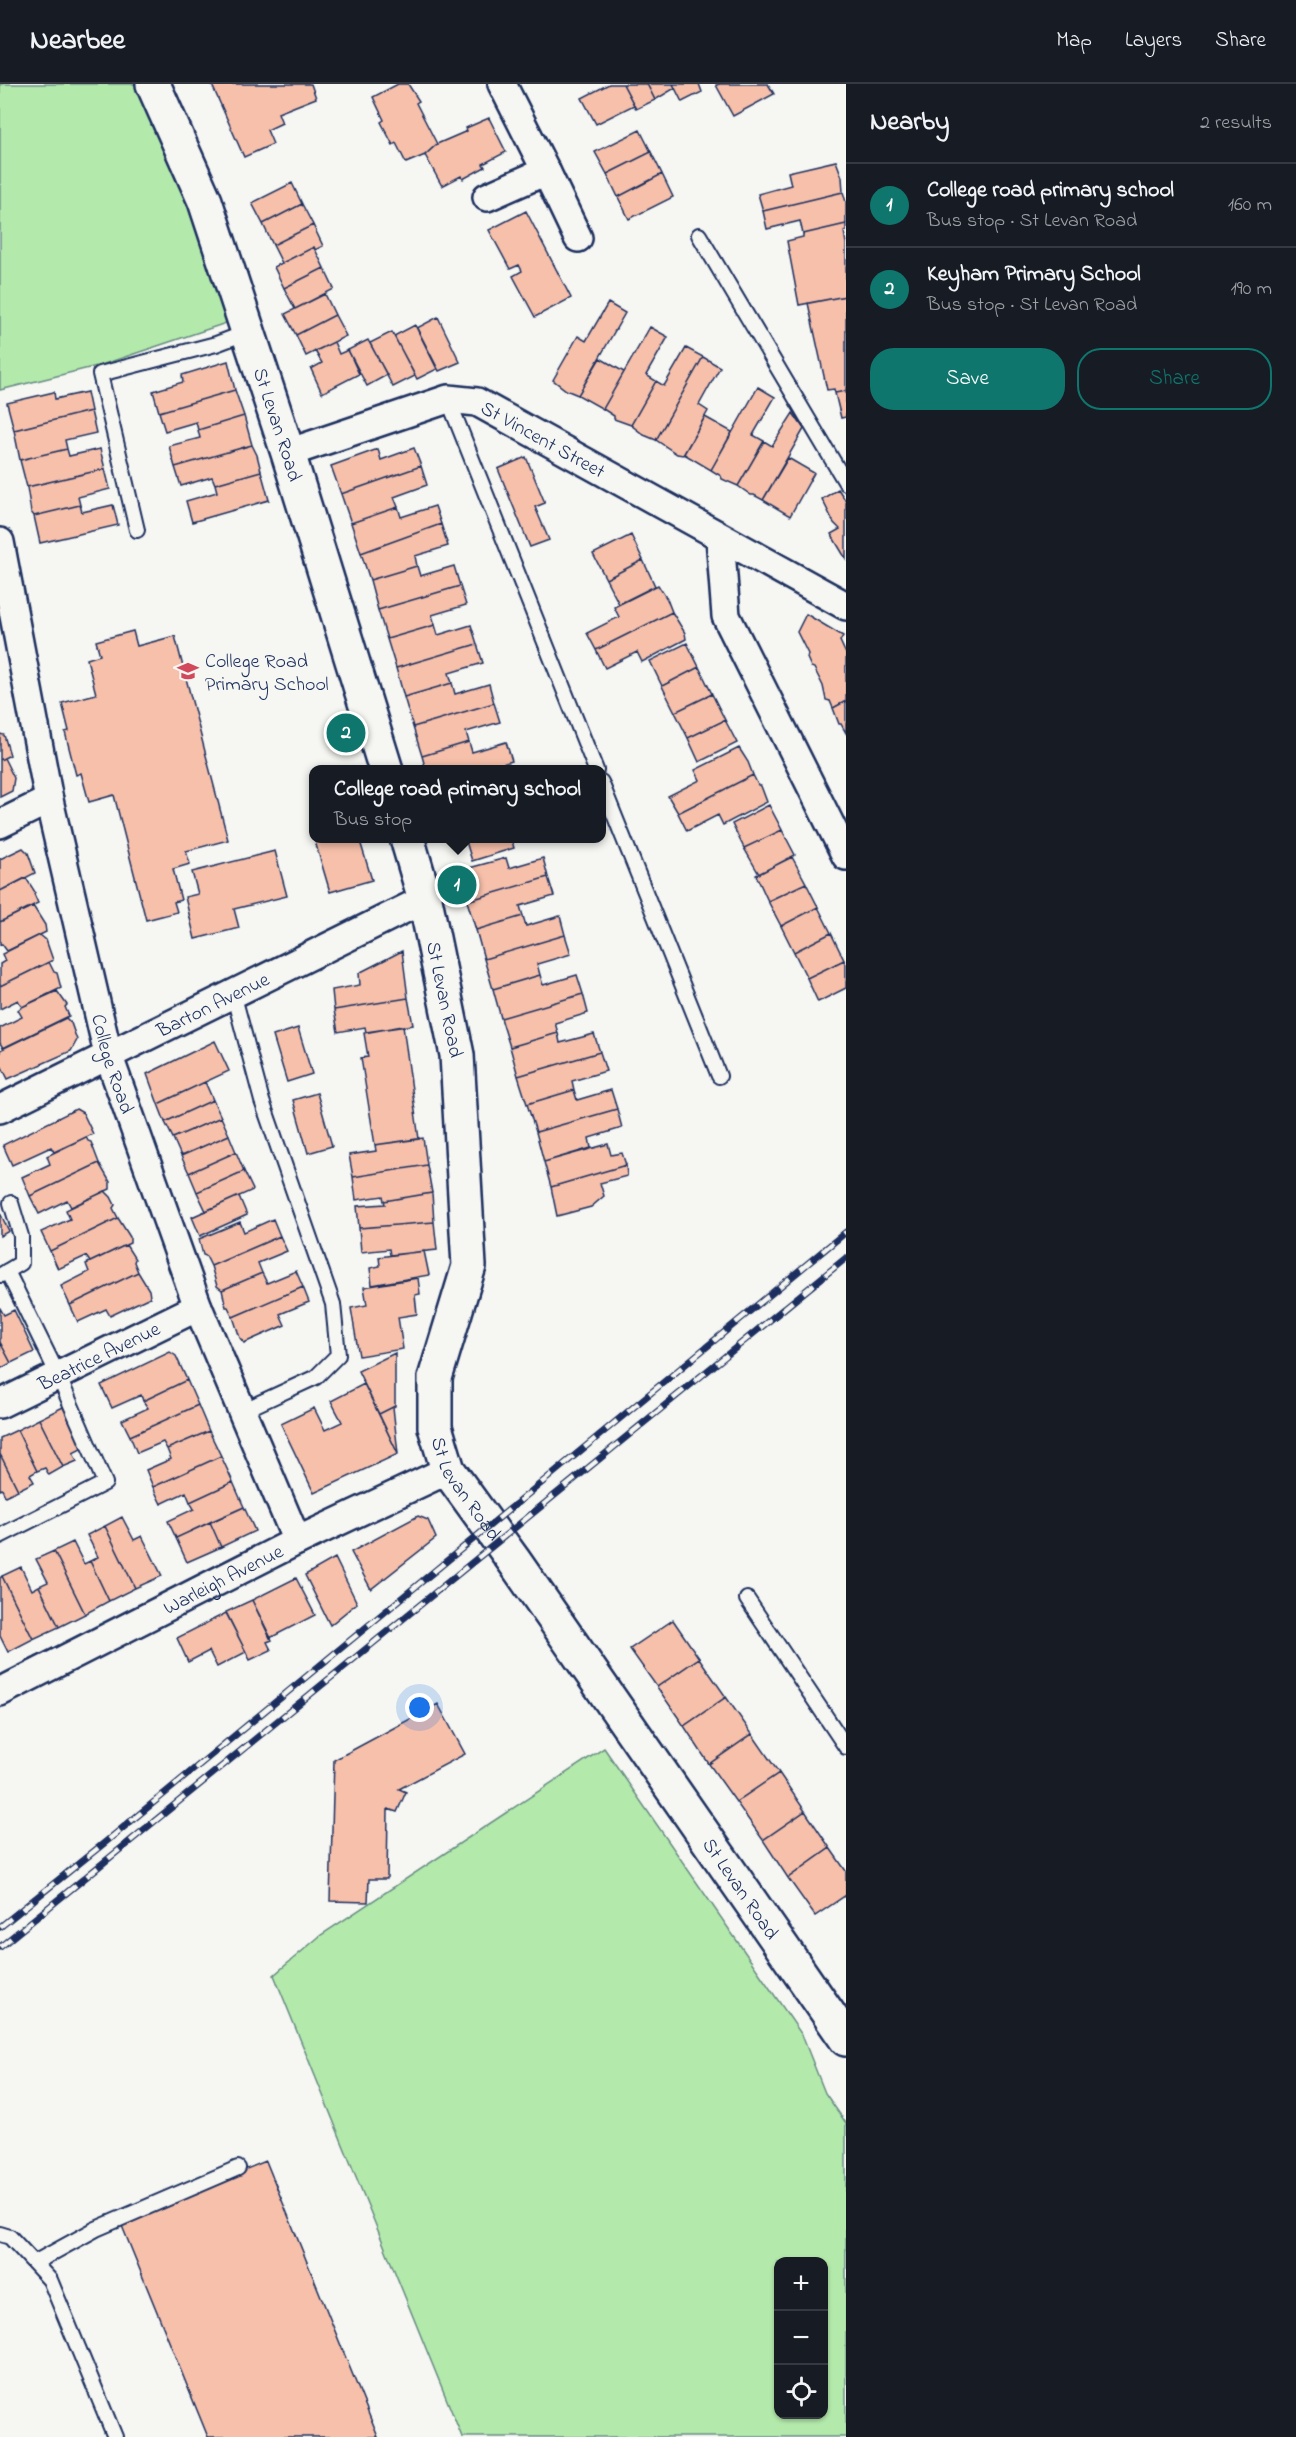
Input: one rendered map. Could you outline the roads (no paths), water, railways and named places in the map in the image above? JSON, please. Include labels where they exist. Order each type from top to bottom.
[{"type":"street","name":"St Levan Road","points":[[153,84],[204,201],[288,453],[384,765]]},
{"type":"street","points":[[501,84],[578,238]]},
{"type":"street","points":[[487,197],[546,171]]},
{"type":"street","name":"St Vincent Street","points":[[288,453],[448,399],[477,402],[514,420],[846,606]]},
{"type":"street","points":[[720,537],[726,616],[846,856]]},
{"type":"street","name":"College Road","points":[[1,557],[49,800],[108,1054],[198,1307],[297,1541]]},
{"type":"street","points":[[0,824],[49,800]]},
{"type":"street","name":"St Levan Road","points":[[409,843],[426,899],[457,1055],[469,1266],[435,1378],[435,1427],[448,1470],[514,1561],[846,2039]]},
{"type":"street","name":"Barton Avenue","points":[[0,1108],[426,899]]},
{"type":"street","name":"Beatrice Avenue","points":[[0,1404],[198,1307]]},
{"type":"street","name":"Warleigh Avenue","points":[[0,1692],[297,1541],[448,1470]]},
{"type":"lane","points":[[699,235],[846,483]]},
{"type":"lane","points":[[137,530],[100,374],[216,344],[248,332]]},
{"type":"lane","points":[[448,399],[594,765]]},
{"type":"lane","points":[[606,794],[719,1076]]},
{"type":"lane","points":[[233,993],[262,1101],[333,1304],[338,1355],[316,1377],[242,1411]]},
{"type":"lane","points":[[0,1536],[105,1484],[58,1376],[4,1273],[21,1263],[21,1236],[10,1203]]},
{"type":"lane","points":[[747,1599],[846,1747]]},
{"type":"lane","points":[[34,2263],[96,2229],[238,2168]]},
{"type":"lane","points":[[0,2234],[10,2237],[50,2280],[115,2437]]},
{"type":"railway","points":[[0,1927],[846,1232]]},
{"type":"railway","points":[[0,1947],[846,1258]]},
{"type":"place","name":"College Road Primary School","points":[[188,671]]},
{"type":"place","name":"Keyham Primary School","points":[[346,733]]},
{"type":"place","name":"College road primary school","points":[[457,885]]}]
